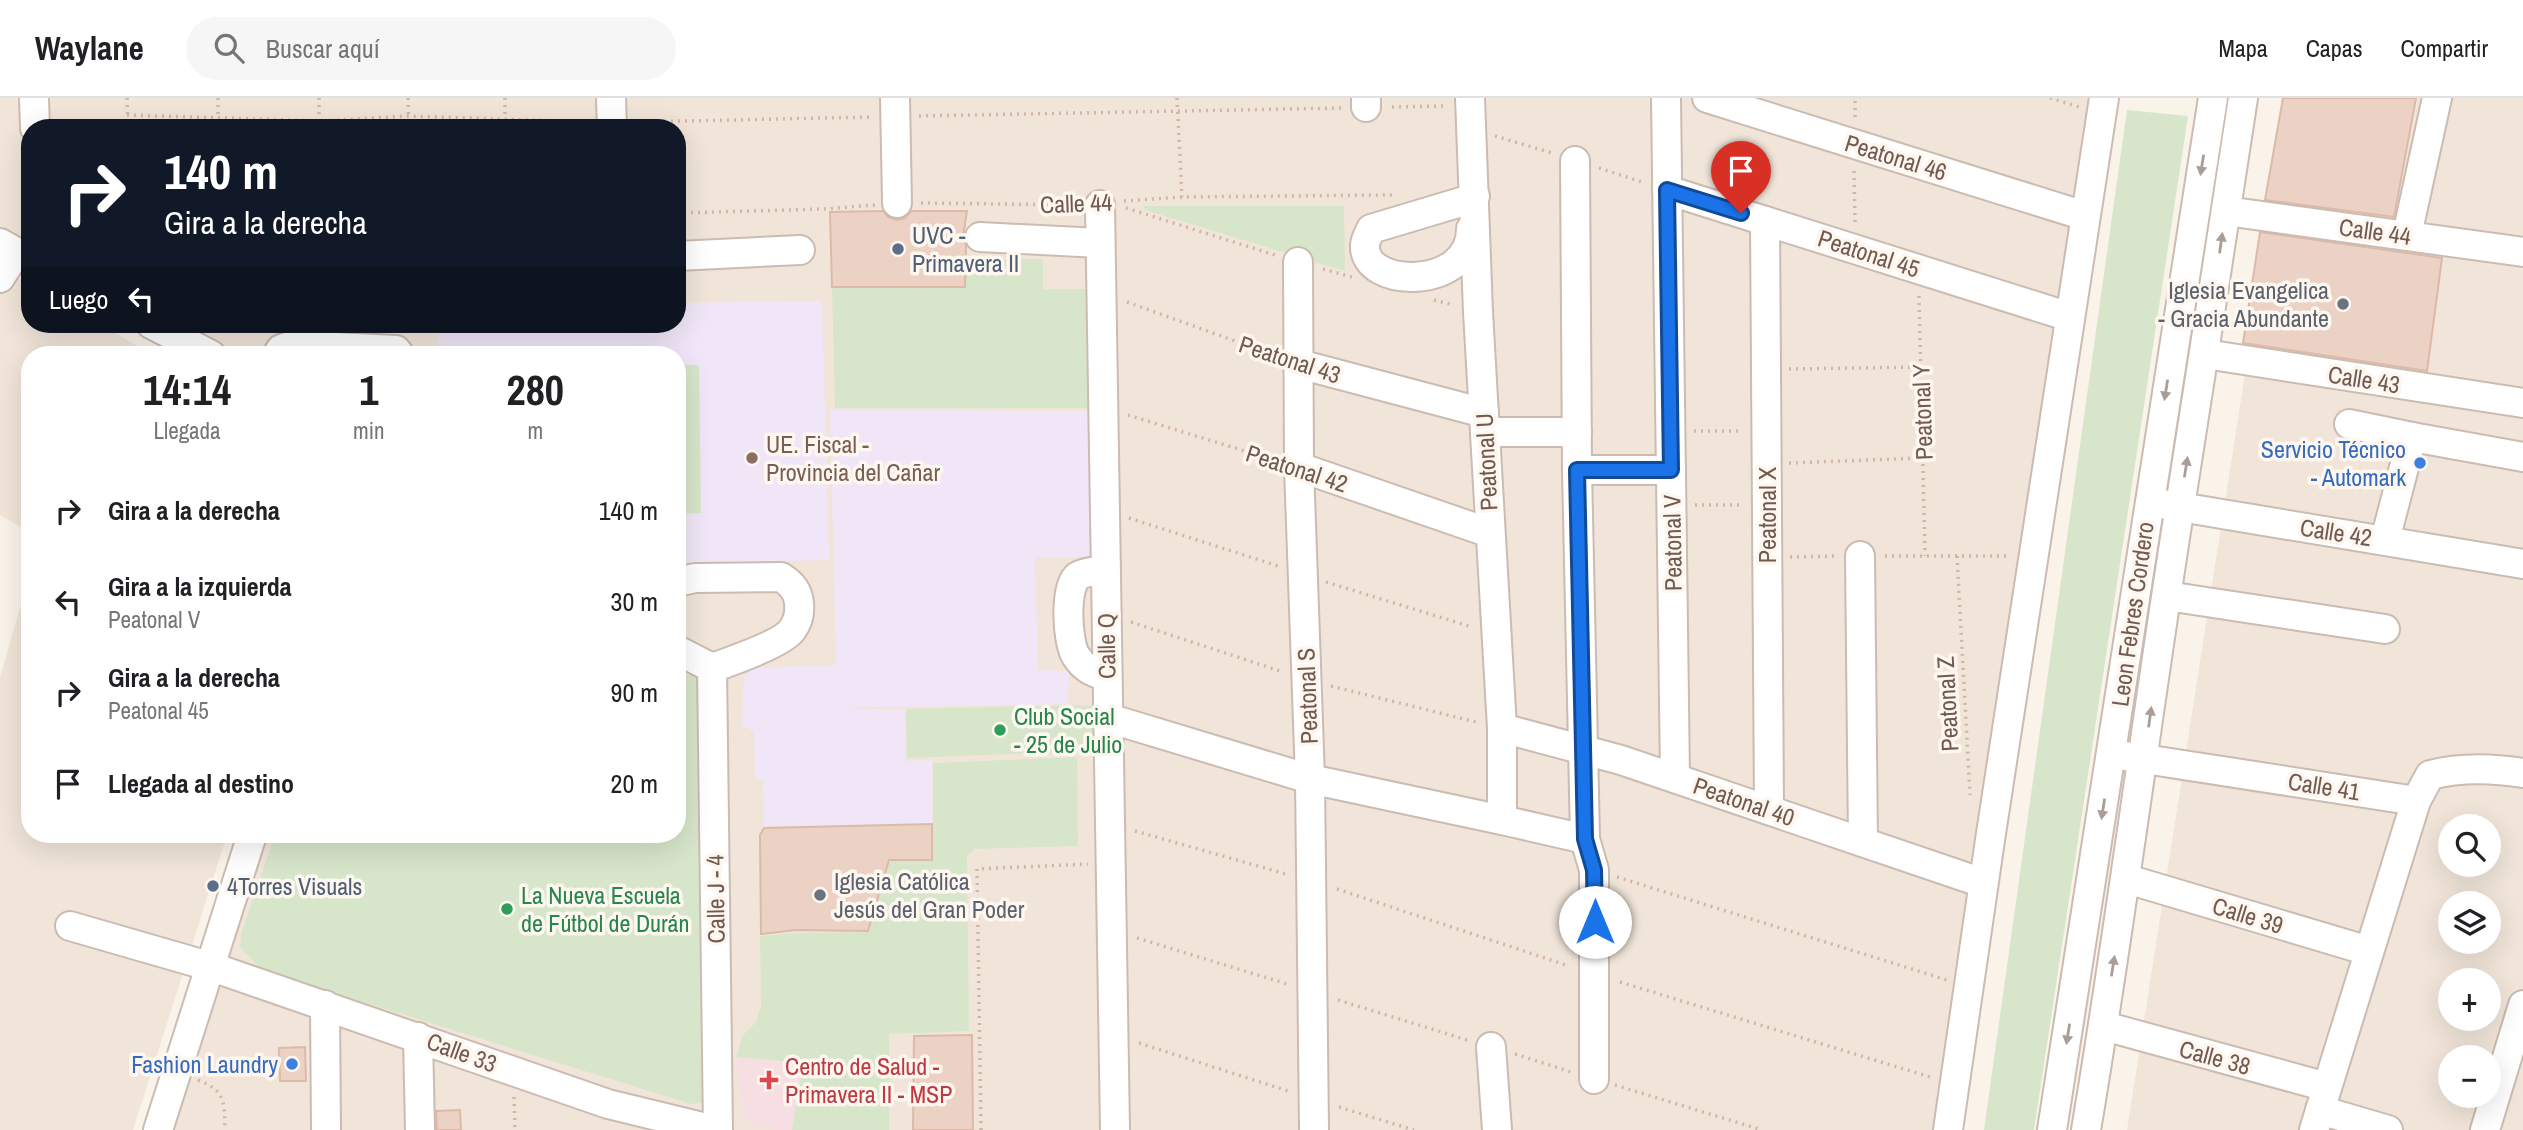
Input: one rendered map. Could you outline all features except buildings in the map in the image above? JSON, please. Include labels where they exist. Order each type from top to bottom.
[{"type":"street","points":[[34,98],[35,119]]},
{"type":"street","name":"Peatonal V","points":[[1665,98],[1675,778]]},
{"type":"street","name":"Peatonal 46","points":[[1707,98],[2085,216]]},
{"type":"street","points":[[1948,1130],[1983,883],[2104,98]]},
{"type":"street","name":"Leon Febres Cordero","points":[[2052,1130],[2213,98]]},
{"type":"street","name":"Leon Febres Cordero","points":[[2086,1130],[2127,879],[2180,507],[2243,98]]},
{"type":"street","points":[[2407,235],[2437,98]]},
{"type":"street","name":"Peatonal U","points":[[1470,102],[1478,312],[1502,728],[1502,820]]},
{"type":"street","points":[[895,107],[897,203]]},
{"type":"street","points":[[1575,161],[1577,470],[1585,839],[1594,870],[1594,1079]]},
{"type":"street","name":"Peatonal 45","points":[[1667,190],[2070,317]]},
{"type":"street","name":"Calle Q","points":[[1100,205],[1115,1130]]},
{"type":"street","name":"Calle 44","points":[[2226,211],[2523,252]]},
{"type":"street","name":"Peatonal X","points":[[1765,221],[1769,810]]},
{"type":"street","points":[[980,237],[1100,243]]},
{"type":"street","points":[[686,256],[800,250]]},
{"type":"street","points":[[0,278],[15,252]]},
{"type":"street","name":"Peatonal S","points":[[1298,262],[1299,467],[1310,779],[1314,1130]]},
{"type":"street","points":[[168,333],[194,346]]},
{"type":"street","points":[[290,346],[314,346]]},
{"type":"street","name":"Calle 43","points":[[2205,354],[2523,403]]},
{"type":"street","name":"Peatonal 43","points":[[1300,364],[1484,423],[1577,432]]},
{"type":"street","points":[[2349,424],[2523,457]]},
{"type":"street","points":[[2385,540],[2412,437]]},
{"type":"street","name":"Peatonal 42","points":[[1299,467],[1490,533]]},
{"type":"street","points":[[1577,470],[1671,470]]},
{"type":"street","name":"Calle 42","points":[[2148,502],[2523,564]]},
{"type":"street","points":[[1860,556],[1863,842]]},
{"type":"street","points":[[686,580],[781,577],[792,584],[799,599],[799,614],[792,631],[753,652],[712,668],[686,655]]},
{"type":"street","points":[[2167,596],[2385,629]]},
{"type":"street","name":"Calle J - 4","points":[[712,668],[717,1130]]},
{"type":"street","points":[[1108,718],[1310,779],[1585,839]]},
{"type":"street","name":"Peatonal 40","points":[[1502,728],[1583,748],[1983,883]]},
{"type":"street","name":"Calle 41","points":[[2112,754],[2416,800]]},
{"type":"street","points":[[2321,1109],[2416,800],[2430,775],[2495,769],[2523,773]]},
{"type":"street","points":[[158,1130],[250,843]]},
{"type":"street","name":"Calle 39","points":[[2127,879],[2369,951]]},
{"type":"street","name":"Calle 33","points":[[70,926],[212,967],[608,1104],[717,1130]]},
{"type":"street","points":[[326,1005],[326,1130]]},
{"type":"street","points":[[2485,1130],[2516,1052],[2523,1005]]},
{"type":"street","name":"Calle 38","points":[[2104,1026],[2321,1109],[2388,1130]]},
{"type":"street","points":[[418,1037],[420,1130]]},
{"type":"street","points":[[1492,1047],[1496,1130]]},
{"type":"path","points":[[127,98],[127,119]]},
{"type":"path","points":[[127,116],[218,119],[218,98]]},
{"type":"path","points":[[319,98],[319,119]]},
{"type":"path","points":[[408,98],[408,119]]},
{"type":"path","points":[[505,98],[505,119]]},
{"type":"path","points":[[1177,98],[1182,197]]},
{"type":"path","points":[[1855,98],[1855,249]]},
{"type":"path","points":[[532,119],[895,107],[1178,111],[1366,103],[1470,102]]},
{"type":"path","points":[[355,119],[408,116],[481,119]]},
{"type":"path","name":"Calle 44","points":[[686,213],[822,209],[897,203],[1100,205],[1107,202],[1182,197],[1405,195]]},
{"type":"path","name":"Peatonal Y","points":[[1918,269],[1925,556]]},
{"type":"path","name":"Peatonal 43","points":[[1100,293],[1300,364]]},
{"type":"path","points":[[1766,370],[1921,367]]},
{"type":"path","name":"Peatonal 42","points":[[1102,408],[1299,467]]},
{"type":"path","points":[[1671,430],[1767,431]]},
{"type":"path","points":[[1767,464],[1923,458]]},
{"type":"path","points":[[1671,506],[1767,505]]},
{"type":"path","name":"Peatonal Z","points":[[1957,556],[1971,806]]},
{"type":"path","points":[[1767,557],[2033,556]]},
{"type":"path","points":[[1110,823],[1311,881],[1595,975],[1954,1084]]},
{"type":"path","points":[[981,1130],[977,869],[1110,864]]},
{"type":"path","points":[[1594,870],[1968,986]]},
{"type":"path","points":[[1112,930],[1762,1130]]},
{"type":"path","points":[[1113,1035],[1414,1130]]},
{"type":"path","points":[[514,1071],[514,1130]]},
{"type":"path","points":[[177,1072],[213,1086],[221,1094],[225,1130]]},
{"type":"shaded area","points":[[0,98],[2107,98],[1948,1130],[159,1130],[250,843],[686,843],[686,346],[207,346],[183,333],[686,333],[686,119],[21,119],[21,242],[0,231]]},
{"type":"shaded area","points":[[2288,98],[2523,98],[2523,1130],[2127,1130]]},
{"type":"shaded area","points":[[0,268],[21,279],[21,333],[115,333],[138,346],[21,346],[21,527],[0,515]]},
{"type":"shaded area","name":"UE. Fiscal - Provincia del Cañar","points":[[822,301],[829,560],[686,564],[686,346],[436,346],[439,333],[686,333],[686,303]]},
{"type":"shaded area","points":[[830,410],[1098,411],[1097,557],[1035,558],[1038,670],[1069,671],[1068,704],[837,708],[905,710],[905,761],[932,760],[932,824],[764,826],[763,780],[755,778],[754,732],[742,724],[744,676],[753,668],[836,665]]},
{"type":"shaded area","points":[[21,604],[21,843],[224,843],[133,1130],[0,1130],[0,677]]},
{"type":"shaded area","name":"Centro de Salud - Primavera II - MSP","points":[[737,1057],[802,1064],[791,1130],[774,1130],[750,1123],[742,1111]]},
{"type":"green space","points":[[2127,110],[2188,116],[2034,1130],[1984,1130]]},
{"type":"green space","points":[[1144,206],[1344,206],[1345,271],[1145,210]]},
{"type":"green space","points":[[967,259],[1043,259],[1043,289],[1087,289],[1087,408],[835,408],[832,288],[965,287]]},
{"type":"green space","points":[[686,365],[699,365],[701,513],[686,514]]},
{"type":"green space","points":[[686,675],[705,676],[706,1099],[700,1103],[691,1104],[263,971],[240,947],[241,934],[272,843],[686,843]]},
{"type":"green space","name":"Club Social - 25 de Julio","points":[[1092,705],[1094,751],[907,758],[906,709]]},
{"type":"green space","points":[[1077,757],[1078,846],[974,849],[967,856],[969,1031],[889,1034],[889,1130],[792,1130],[803,1063],[737,1057],[742,1036],[756,1022],[761,1006],[760,936],[869,932],[890,861],[933,860],[933,763]]},
{"type":"place","name":"UVC - Primavera II","points":[[898,249]]},
{"type":"place","name":"Iglesia Evangelica - Gracia Abundante","points":[[2343,304]]},
{"type":"place","name":"UE. Fiscal - Provincia del Cañar","points":[[752,458]]},
{"type":"place","name":"Servicio Técnico - Automark","points":[[2420,463]]},
{"type":"place","name":"Club Social - 25 de Julio","points":[[1000,730]]},
{"type":"place","name":"4Torres Visuals","points":[[213,886]]},
{"type":"place","name":"Iglesia Católica Jesús del Gran Poder","points":[[820,895]]},
{"type":"place","name":"La Nueva Escuela de Fútbol de Durán","points":[[507,909]]},
{"type":"place","name":"Fashion Laundry","points":[[292,1064]]},
{"type":"place","name":"Centro de Salud - Primavera II - MSP","points":[[769,1080]]},
{"type":"route","points":[[1595,922],[1594,870],[1585,839],[1577,470],[1671,470],[1667,190],[1741,213]]}]
